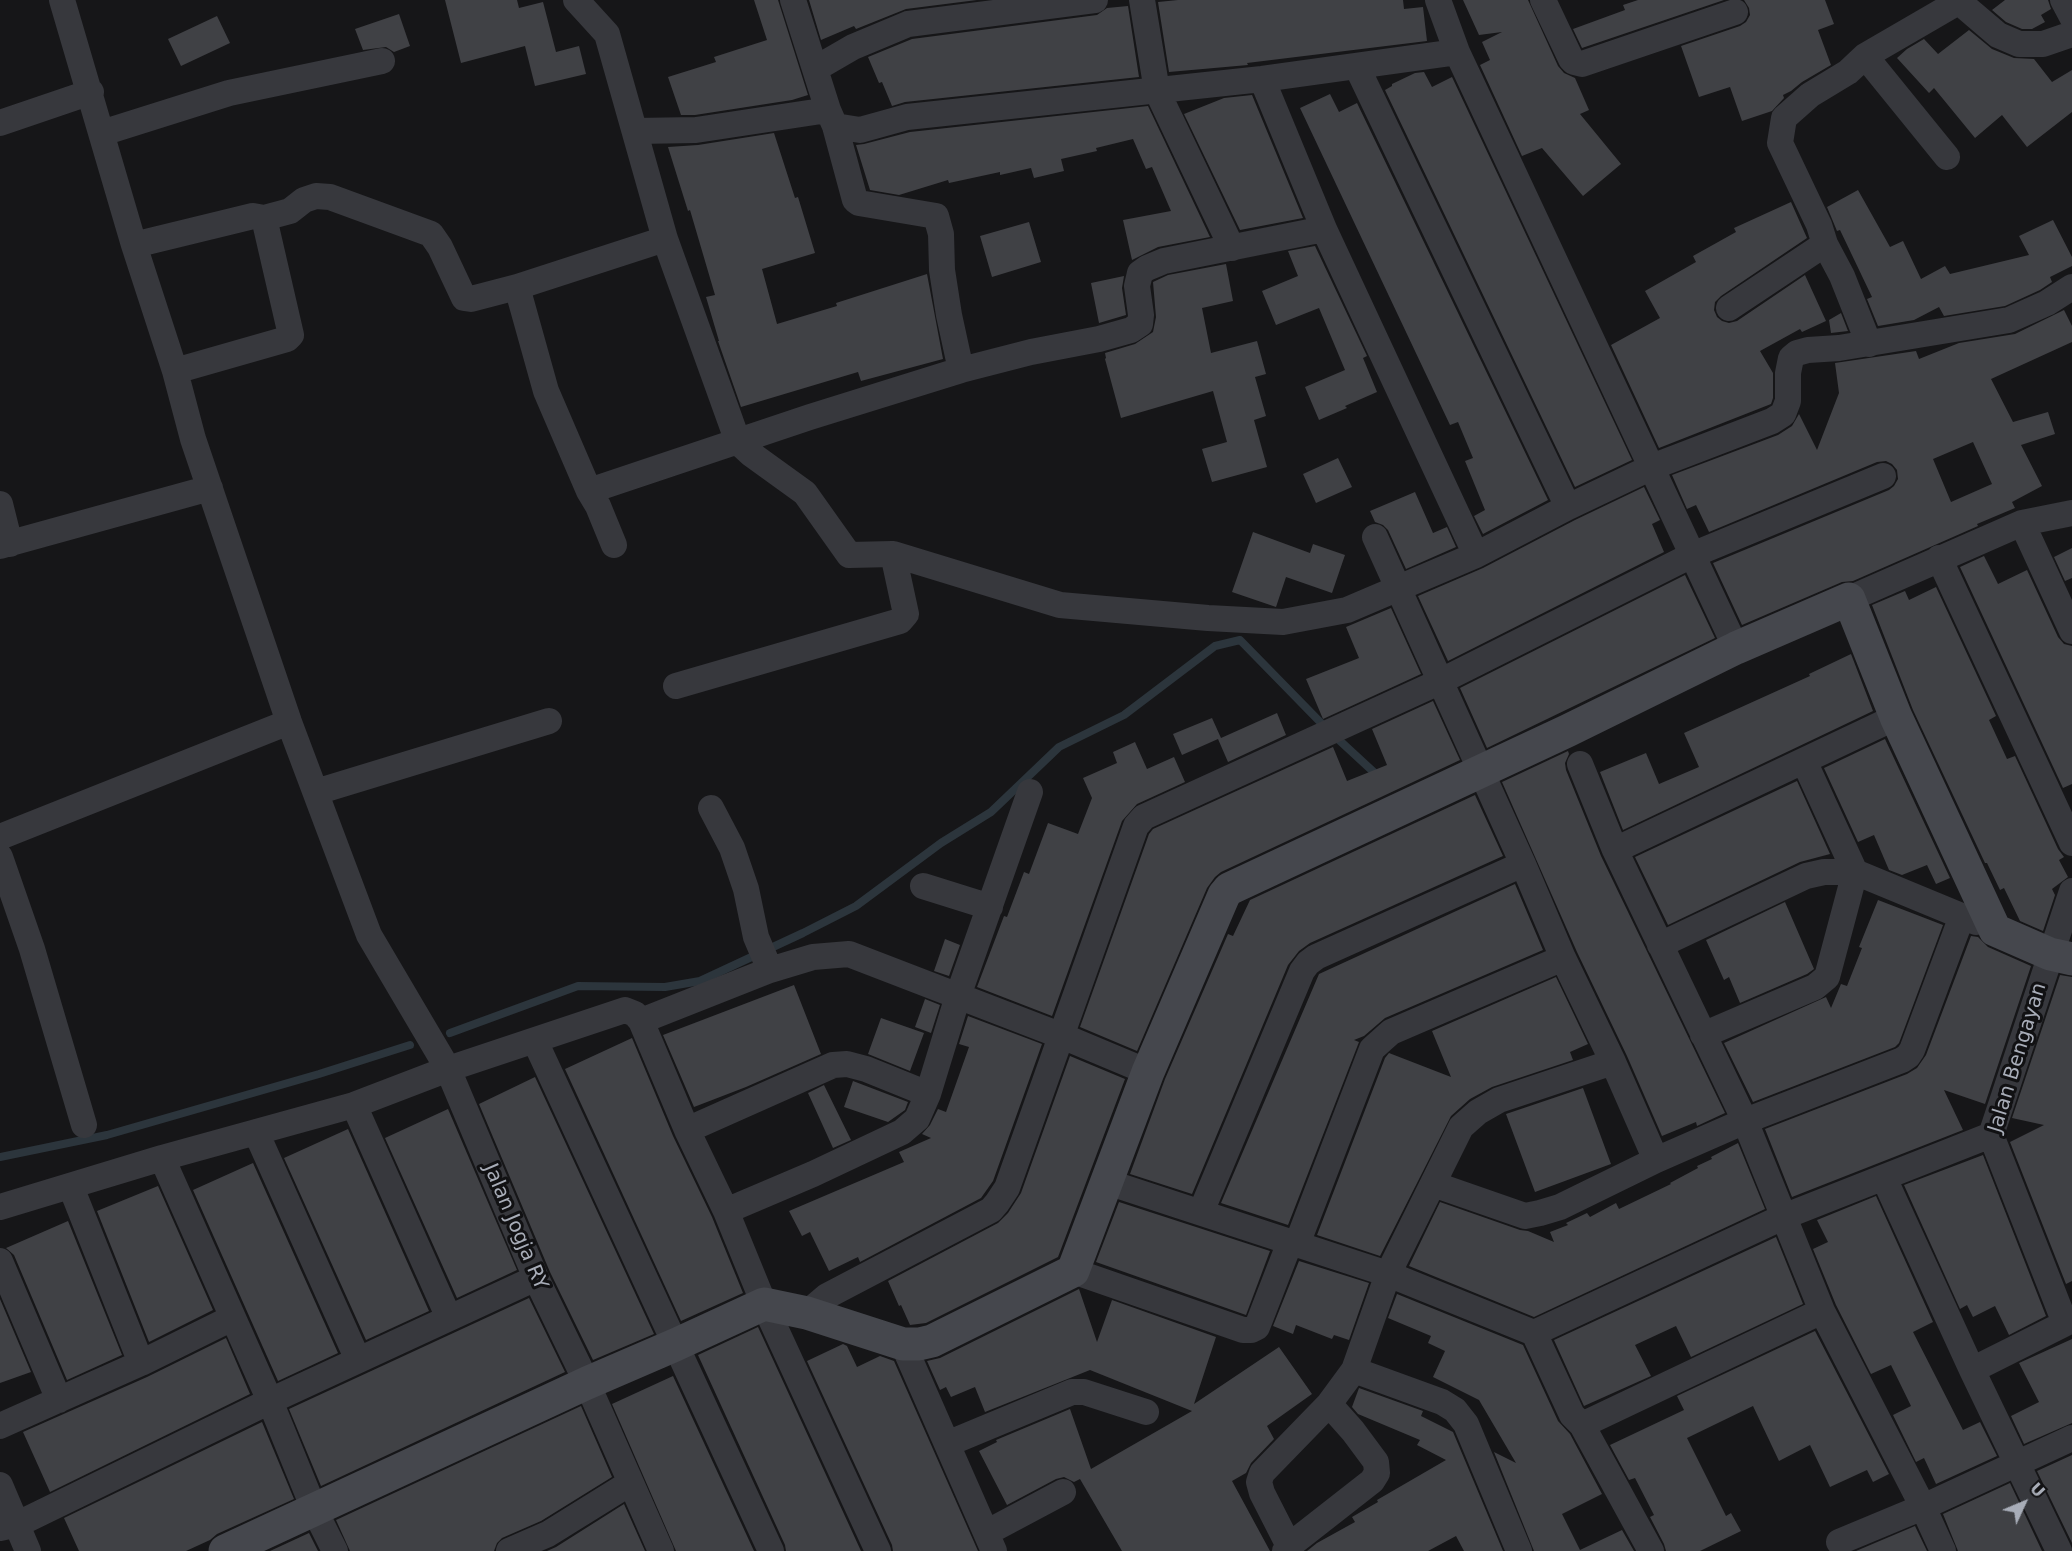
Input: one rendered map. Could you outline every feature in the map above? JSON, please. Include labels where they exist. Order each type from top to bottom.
[{"type":"street","name":"Jalan Jogja RY","points":[[62,0],[91,92],[134,245],[175,371],[193,440],[288,722],[369,934],[448,1069],[536,1278],[661,1551]]},
{"type":"street","points":[[576,0],[607,34],[665,239],[738,442],[805,493],[849,555],[893,554],[1060,604],[1208,618],[1283,622],[1347,610],[1476,555],[1652,467],[1772,421],[1783,414],[1788,401],[1788,373],[1791,358],[1797,353],[1869,344],[2009,320],[2047,303],[2072,287]]},
{"type":"street","points":[[793,0],[855,200],[936,216],[941,234],[942,270],[947,304],[961,370]]},
{"type":"street","points":[[815,69],[853,47],[908,24],[1095,0]]},
{"type":"street","points":[[1142,0],[1157,91],[1232,248]]},
{"type":"street","points":[[1438,0],[1457,52],[1736,648]]},
{"type":"street","points":[[1543,0],[1571,59],[1582,64],[1735,12]]},
{"type":"street","points":[[2063,0],[2072,16]]},
{"type":"street","points":[[1869,344],[1842,276],[1780,143],[1784,118],[1799,104],[1848,72],[1865,56],[1957,1],[1998,35],[2019,44],[2043,44],[2072,34]]},
{"type":"street","points":[[636,131],[696,130],[831,118],[860,130],[907,117],[1262,79],[1457,52]]},
{"type":"street","points":[[1865,56],[1947,157]]},
{"type":"street","points":[[102,133],[229,93],[382,61]]},
{"type":"street","points":[[1357,67],[1568,507]]},
{"type":"street","points":[[1262,79],[1324,229],[1476,555]]},
{"type":"street","points":[[0,123],[91,92]]},
{"type":"street","points":[[134,245],[253,216],[264,218],[290,211],[304,200],[316,196],[330,197],[431,234],[440,247],[464,297],[479,297],[665,239]]},
{"type":"street","points":[[175,371],[287,339],[291,335],[264,218]]},
{"type":"street","points":[[589,491],[810,417],[961,370],[1131,330],[1140,324],[1142,315],[1137,293],[1140,273],[1164,261],[1324,229]]},
{"type":"street","points":[[1729,308],[1826,244]]},
{"type":"street","points":[[517,287],[546,391],[614,545]]},
{"type":"street","points":[[807,1313],[827,1296],[991,1210],[1006,1188],[1136,826],[1144,817],[1439,682],[1692,555],[1883,476]]},
{"type":"street","points":[[0,504],[5,545],[210,488]]},
{"type":"street","points":[[225,1551],[586,1383],[764,1304],[807,1313],[903,1344],[933,1341],[1073,1271],[1148,1072],[1224,895],[1229,889],[1567,731],[1736,648],[1939,558],[2022,524],[2072,513]]},
{"type":"street","points":[[2022,524],[2072,631]]},
{"type":"street","points":[[1375,537],[1656,1160]]},
{"type":"street","points":[[676,686],[900,621],[906,614],[893,554]]},
{"type":"street","points":[[1939,558],[2072,843]]},
{"type":"street","points":[[1849,599],[1896,717],[1995,930]]},
{"type":"street","points":[[1616,850],[1896,717]]},
{"type":"street","points":[[316,792],[549,721]]},
{"type":"street","points":[[0,837],[288,722]]},
{"type":"street","points":[[1703,1035],[1815,987],[1827,977],[1855,872],[1804,761]]},
{"type":"street","points":[[1580,764],[1616,850],[1660,945],[1746,1121],[1822,1311],[1923,1507],[1943,1551]]},
{"type":"street","points":[[726,1211],[813,1174],[902,1132],[917,1119],[928,1094],[958,996],[1029,792]]},
{"type":"street","points":[[711,808],[732,848],[765,958]]},
{"type":"street","points":[[0,857],[32,949],[84,1125]]},
{"type":"street","points":[[1201,1212],[1302,971],[1308,963],[1316,957],[1523,864]]},
{"type":"street","points":[[1660,945],[1806,876],[1824,872],[1855,872],[2061,957]]},
{"type":"street","points":[[923,886],[990,907]]},
{"type":"street","name":"Jalan Bengayan","points":[[2069,1322],[1990,1134],[2061,957],[2072,891]]},
{"type":"street","points":[[1433,1184],[1525,1216],[1560,1207],[1656,1160],[1908,1056],[1962,916]]},
{"type":"street","points":[[641,1021],[765,958],[849,954],[1062,1036],[1148,1072]]},
{"type":"street","points":[[1073,1271],[1244,1330],[1257,1327],[1294,1243],[1371,1049],[1391,1032],[1563,958]]},
{"type":"street","points":[[0,1207],[162,1158],[354,1105],[448,1069],[625,1010],[635,1014],[641,1021],[687,1130],[726,1211],[764,1304],[878,1551]]},
{"type":"street","points":[[535,1041],[771,1551]]},
{"type":"street","points":[[1329,1404],[1376,1462],[1377,1473],[1372,1481],[1287,1548],[1262,1493],[1259,1482],[1262,1473],[1329,1404],[1354,1370],[1388,1274],[1461,1127],[1478,1112],[1499,1101],[1613,1062]]},
{"type":"street","points":[[687,1130],[833,1065],[847,1064],[866,1069],[928,1094]]},
{"type":"street","points":[[354,1105],[449,1318]]},
{"type":"street","points":[[256,1132],[358,1360]]},
{"type":"street","points":[[1534,1333],[1783,1217],[1990,1134]]},
{"type":"street","points":[[162,1158],[270,1401],[314,1509],[335,1551]]},
{"type":"street","points":[[1884,1178],[1972,1370],[2059,1551]]},
{"type":"street","points":[[1107,1182],[1388,1274],[1534,1333],[1572,1415],[1582,1425],[1651,1551]]},
{"type":"street","points":[[71,1187],[141,1363]]},
{"type":"street","points":[[0,1261],[59,1400]]},
{"type":"street","points":[[9,1526],[270,1401],[536,1278]]},
{"type":"street","points":[[1582,1425],[1822,1311]]},
{"type":"street","points":[[0,1426],[141,1363],[232,1318]]},
{"type":"street","points":[[1972,1370],[2069,1322]]},
{"type":"street","points":[[903,1344],[990,1542],[1062,1492]]},
{"type":"street","points":[[1354,1370],[1442,1402],[1455,1410],[1466,1424],[1519,1551]]},
{"type":"street","points":[[947,1444],[1072,1392],[1084,1392],[1146,1412]]},
{"type":"street","points":[[1838,1540],[1923,1507],[2072,1438]]},
{"type":"street","points":[[508,1551],[551,1543],[630,1483]]},
{"type":"street","points":[[0,1485],[9,1526],[28,1551]]},
{"type":"building","points":[[445,0],[517,0],[519,8],[543,2],[556,52],[579,46],[586,74],[535,86],[525,46],[461,63]]},
{"type":"building","points":[[754,0],[778,0],[808,95],[792,100],[695,115],[681,115],[668,77],[716,62],[714,57],[767,40]]},
{"type":"building","points":[[809,0],[977,0],[906,9],[856,29],[854,26],[821,40]]},
{"type":"building","points":[[1178,0],[1403,0],[1404,9],[1423,7],[1427,41],[1247,63],[1248,65],[1169,72],[1158,2]]},
{"type":"building","points":[[1463,0],[1528,0],[1558,66],[1564,73],[1575,78],[1589,110],[1580,114],[1621,164],[1583,196],[1542,148],[1522,156],[1480,65],[1490,60],[1482,42],[1502,32],[1479,35]]},
{"type":"building","points":[[1638,0],[1724,0],[1582,48],[1573,29],[1625,10],[1623,5]]},
{"type":"building","points":[[1744,0],[1825,0],[1834,24],[1818,30],[1831,65],[1783,95],[1784,98],[1772,111],[1742,121],[1730,87],[1699,97],[1681,46],[1746,22],[1750,15]]},
{"type":"building","points":[[2005,0],[2048,0],[2051,9],[2041,15],[2045,22],[2032,29],[2022,29],[2006,22],[1992,10]]},
{"type":"building","points":[[1128,6],[1139,77],[905,102],[892,106],[868,57],[912,39],[1097,15],[1107,8]]},
{"type":"building","points":[[399,14],[410,46],[394,52],[386,47],[363,50],[355,29]]},
{"type":"building","points":[[217,16],[230,43],[181,66],[168,39]]},
{"type":"building","points":[[1969,30],[1992,49],[2014,58],[2034,59],[2052,82],[2072,70],[2072,112],[2027,147],[2002,115],[1975,138],[1934,88],[1929,93],[1897,58],[1924,39],[1938,54]]},
{"type":"building","points":[[1424,72],[1432,87],[1452,77],[1632,460],[1575,487],[1385,90],[1415,73]]},
{"type":"building","points":[[1330,94],[1339,112],[1357,103],[1548,500],[1483,534],[1474,516],[1485,510],[1465,461],[1473,458],[1458,422],[1450,425],[1300,108]]},
{"type":"building","points":[[1252,95],[1303,218],[1240,230],[1184,114],[1224,98]]},
{"type":"building","points":[[1148,106],[1210,237],[1158,247],[1132,260],[1123,220],[1171,211],[1152,167],[1146,169],[1133,139],[1096,148],[1097,151],[1061,159],[1064,171],[1034,178],[1031,168],[1000,175],[1000,172],[949,183],[948,180],[899,195],[870,190],[856,145],[910,132]]},
{"type":"building","points":[[774,133],[795,198],[798,197],[815,253],[762,269],[777,324],[837,306],[836,303],[927,274],[943,359],[861,381],[858,372],[741,407],[718,341],[706,297],[715,295],[690,210],[688,211],[668,147],[698,145]]},
{"type":"building","points":[[1858,190],[1890,247],[1903,241],[1921,279],[1945,266],[1950,274],[2029,255],[2019,236],[2053,220],[2072,257],[2072,266],[2050,277],[2052,282],[2040,290],[2005,306],[1944,316],[1939,307],[1914,320],[1878,326],[1867,299],[1872,297],[1827,207]]},
{"type":"building","points":[[1791,202],[1807,238],[1721,296],[1715,302],[1714,310],[1722,321],[1729,323],[1737,321],[1805,275],[1826,321],[1802,332],[1800,329],[1760,351],[1773,373],[1771,404],[1659,448],[1611,345],[1660,318],[1645,291],[1696,262],[1693,256],[1736,232],[1734,228]]},
{"type":"building","points":[[1029,222],[1041,262],[992,277],[980,236]]},
{"type":"building","points":[[1315,246],[1367,356],[1363,358],[1377,392],[1319,420],[1305,387],[1345,370],[1319,308],[1276,325],[1262,291],[1298,276],[1288,251]]},
{"type":"building","points":[[1226,264],[1233,301],[1202,308],[1211,353],[1257,341],[1266,374],[1255,377],[1266,416],[1254,420],[1267,467],[1212,482],[1202,449],[1227,442],[1213,391],[1121,418],[1105,353],[1135,344],[1153,332],[1156,317],[1153,282],[1168,275]]},
{"type":"building","points":[[1124,276],[1122,288],[1126,315],[1099,323],[1091,283]]},
{"type":"building","points":[[2064,310],[2072,326],[2072,342],[1991,379],[2013,422],[2048,412],[2055,434],[2021,445],[2042,486],[2012,502],[2015,508],[1977,524],[1978,526],[1853,581],[1842,582],[1742,625],[1713,563],[1889,490],[1898,479],[1897,470],[1886,461],[1877,462],[1709,532],[1696,505],[1687,509],[1672,475],[1778,435],[1792,426],[1799,414],[1817,450],[1839,393],[1835,363],[1916,351],[1919,359],[1959,343],[2015,334]],"holes":[[[1973,442],[1992,484],[1951,502],[1933,459]]]},
{"type":"building","points":[[1841,313],[1848,331],[1831,333],[1829,320]]},
{"type":"building","points":[[1338,458],[1352,487],[1316,503],[1303,474]]},
{"type":"building","points":[[1644,487],[1660,520],[1652,524],[1664,552],[1448,661],[1418,596],[1483,568]]},
{"type":"building","points":[[1415,492],[1433,533],[1447,527],[1456,547],[1406,569],[1388,530],[1375,522],[1370,511]]},
{"type":"building","points":[[1253,532],[1310,553],[1313,544],[1345,555],[1332,593],[1286,577],[1276,607],[1232,592]]},
{"type":"building","points":[[2072,548],[2072,578],[2065,581],[2054,557]]},
{"type":"building","points":[[1984,556],[1998,584],[2027,570],[2058,637],[2064,644],[2072,646],[2072,784],[2063,788],[1960,567]]},
{"type":"building","points":[[1685,575],[1715,638],[1487,748],[1460,688]]},
{"type":"building","points":[[1936,587],[1996,716],[1989,720],[2007,759],[2015,756],[2058,849],[2064,857],[2059,860],[2068,877],[2052,889],[2055,895],[2043,931],[2020,921],[2004,888],[2000,890],[1985,863],[1913,710],[1872,605],[1905,591],[1909,600]]},
{"type":"building","points":[[1391,608],[1421,674],[1323,719],[1306,679],[1359,658],[1346,627]]},
{"type":"building","points":[[1851,654],[1873,711],[1623,830],[1600,772],[1646,753],[1659,784],[1699,767],[1684,733],[1810,676],[1809,674]]},
{"type":"building","points":[[1433,701],[1460,760],[1221,872],[1215,877],[1207,888],[1137,1051],[1080,1027],[1149,834],[1153,829],[1333,747],[1347,781],[1387,765],[1372,729]]},
{"type":"building","points":[[1277,713],[1286,735],[1228,762],[1218,739],[1182,755],[1173,734],[1212,718],[1221,738]]},
{"type":"building","points":[[1885,739],[1950,878],[1936,884],[1927,865],[1902,875],[1889,870],[1874,835],[1858,842],[1824,768]]},
{"type":"building","points":[[1135,742],[1147,769],[1174,757],[1185,782],[1137,804],[1122,821],[1052,1016],[977,987],[1004,916],[1007,917],[1024,872],[1029,874],[1048,823],[1078,834],[1092,798],[1083,778],[1117,763],[1113,752]]},
{"type":"building","points":[[1568,751],[1566,770],[1601,856],[1725,1113],[1697,1126],[1696,1122],[1662,1136],[1502,782]]},
{"type":"building","points":[[1797,781],[1830,854],[1800,862],[1668,925],[1635,857]]},
{"type":"building","points":[[1475,795],[1503,856],[1310,943],[1299,951],[1288,965],[1192,1194],[1130,1174],[1165,1079],[1228,934],[1233,936],[1250,900]]},
{"type":"building","points":[[1515,884],[1543,950],[1385,1018],[1364,1036],[1354,1040],[1359,1042],[1288,1225],[1221,1203],[1319,974]]},
{"type":"building","points":[[1878,900],[1943,925],[1899,1043],[1895,1047],[1753,1102],[1724,1043],[1826,997],[1831,1008],[1841,984],[1847,986],[1862,948],[1859,947]]},
{"type":"building","points":[[1785,902],[1814,969],[1740,1003],[1729,977],[1724,980],[1706,940]]},
{"type":"building","points":[[1971,936],[1978,937],[1988,947],[2031,966],[1985,1104],[1944,1090],[1963,1130],[1792,1197],[1765,1129],[1907,1074],[1917,1068],[1926,1055]]},
{"type":"building","points":[[945,939],[960,945],[949,976],[934,971]]},
{"type":"building","points":[[2060,975],[2072,977],[2072,1281],[2066,1284],[2010,1142],[2044,1125],[2012,1118]]},
{"type":"building","points":[[1556,977],[1588,1044],[1570,1052],[1573,1060],[1492,1087],[1470,1099],[1451,1116],[1380,1256],[1317,1235],[1385,1058],[1389,1053],[1451,1077],[1432,1031]]},
{"type":"building","points":[[794,985],[821,1054],[694,1107],[663,1035]]},
{"type":"building","points":[[925,999],[940,1005],[931,1033],[915,1027]]},
{"type":"building","points":[[968,1016],[1042,1044],[993,1181],[981,1198],[860,1262],[858,1257],[829,1271],[810,1232],[802,1236],[789,1211],[904,1162],[899,1152],[931,1138],[922,1134],[930,1125],[938,1109],[946,1112],[969,1047],[959,1044]]},
{"type":"building","points":[[881,1018],[924,1033],[910,1071],[868,1054]]},
{"type":"building","points":[[632,1038],[673,1136],[712,1217],[743,1293],[681,1321],[565,1069]]},
{"type":"building","points":[[1070,1056],[1125,1079],[1058,1257],[926,1323],[910,1325],[888,1281],[998,1223],[1008,1213],[1021,1193]]},
{"type":"building","points":[[535,1077],[654,1334],[593,1360],[550,1272],[479,1104]]},
{"type":"building","points":[[853,1081],[908,1102],[905,1110],[888,1122],[844,1107]]},
{"type":"building","points":[[824,1085],[851,1140],[833,1148],[808,1093]]},
{"type":"building","points":[[1583,1088],[1611,1164],[1535,1192],[1506,1114]]},
{"type":"building","points":[[448,1109],[517,1270],[457,1298],[385,1138]]},
{"type":"building","points":[[348,1129],[429,1311],[366,1340],[284,1158]]},
{"type":"building","points":[[1738,1143],[1765,1209],[1534,1317],[1409,1266],[1440,1202],[1554,1242],[1550,1232],[1568,1225],[1566,1223],[1587,1213],[1590,1217],[1616,1203],[1619,1209],[1671,1184],[1698,1168],[1697,1166],[1712,1159],[1711,1157]]},
{"type":"building","points":[[1983,1155],[2046,1316],[2009,1335],[1995,1306],[1973,1317],[1967,1305],[1960,1309],[1904,1185]]},
{"type":"building","points":[[253,1163],[338,1353],[278,1381],[193,1190]]},
{"type":"building","points":[[158,1186],[213,1310],[149,1342],[97,1211]]},
{"type":"building","points":[[1876,1196],[1933,1322],[1913,1332],[1963,1430],[1980,1422],[1997,1456],[1936,1484],[1924,1458],[1916,1462],[1893,1415],[1911,1406],[1891,1365],[1871,1374],[1836,1305],[1813,1249],[1828,1242],[1817,1220]]},
{"type":"building","points":[[1119,1202],[1270,1251],[1246,1315],[1096,1262]]},
{"type":"building","points":[[68,1221],[122,1355],[67,1380],[14,1255],[6,1248]]},
{"type":"building","points":[[1776,1237],[1803,1304],[1691,1357],[1676,1326],[1635,1345],[1651,1376],[1584,1406],[1554,1340]]},
{"type":"building","points":[[1299,1261],[1369,1283],[1349,1340],[1334,1335],[1332,1339],[1296,1325],[1293,1334],[1273,1326]]},
{"type":"building","points":[[1079,1289],[1097,1342],[1112,1300],[1216,1337],[1194,1404],[1279,1347],[1312,1394],[1267,1426],[1274,1439],[1251,1463],[1246,1473],[1232,1481],[1270,1551],[1122,1551],[1080,1479],[1074,1482],[1064,1477],[1056,1479],[1007,1505],[979,1451],[997,1442],[996,1440],[1070,1409],[1091,1469],[1192,1411],[1090,1370],[985,1412],[975,1387],[951,1397],[946,1387],[940,1390],[927,1361],[940,1358]]},
{"type":"building","points":[[1397,1294],[1523,1345],[1558,1421],[1570,1434],[1602,1494],[1562,1514],[1580,1550],[1622,1530],[1634,1551],[1534,1551],[1494,1452],[1516,1463],[1479,1400],[1433,1377],[1445,1351],[1428,1343],[1431,1336],[1388,1318]]},
{"type":"building","points":[[529,1298],[565,1372],[321,1486],[289,1409]]},
{"type":"building","points":[[0,1299],[31,1372],[0,1383]]},
{"type":"building","points":[[758,1327],[861,1551],[786,1551],[698,1355]]},
{"type":"building","points":[[1815,1331],[1889,1474],[1873,1482],[1867,1470],[1830,1487],[1810,1445],[1779,1461],[1753,1406],[1687,1438],[1726,1516],[1731,1513],[1741,1531],[1700,1551],[1666,1551],[1650,1517],[1654,1515],[1635,1478],[1629,1480],[1610,1445],[1684,1410],[1677,1396]]},
{"type":"building","points":[[226,1338],[250,1394],[50,1492],[23,1432],[147,1377]]},
{"type":"building","points":[[2072,1339],[2072,1423],[2024,1444],[2011,1416],[2039,1402],[2019,1363]]},
{"type":"building","points":[[843,1344],[847,1346],[857,1367],[880,1356],[894,1361],[978,1551],[893,1551],[807,1361]]},
{"type":"building","points":[[673,1376],[754,1551],[676,1551],[612,1404]]},
{"type":"building","points":[[1359,1388],[1423,1411],[1421,1416],[1453,1432],[1503,1551],[1464,1551],[1456,1536],[1428,1551],[1307,1551],[1355,1522],[1352,1517],[1378,1502],[1377,1500],[1446,1460],[1417,1445],[1420,1440],[1358,1414],[1352,1407]]},
{"type":"building","points":[[581,1406],[612,1477],[541,1521],[502,1538],[494,1551],[350,1551],[336,1520]]},
{"type":"building","points":[[262,1422],[294,1499],[217,1534],[210,1540],[186,1551],[79,1551],[64,1518]]},
{"type":"building","points":[[2072,1455],[2072,1543],[2037,1471]]},
{"type":"building","points":[[2010,1483],[2042,1551],[1958,1551],[1943,1514]]},
{"type":"building","points":[[624,1504],[645,1551],[547,1551],[556,1547]]},
{"type":"building","points":[[1915,1526],[1927,1551],[1856,1551]]},
{"type":"building","points":[[309,1533],[318,1551],[270,1551]]},
{"type":"waterway","points":[[450,1033],[578,986],[665,987],[700,981],[803,933],[856,906],[941,843],[991,812],[1059,747],[1124,715],[1215,646],[1240,640],[1325,727]]},
{"type":"waterway","points":[[1339,740],[1378,776]]},
{"type":"waterway","points":[[0,1157],[107,1135],[319,1074],[410,1045]]}]
